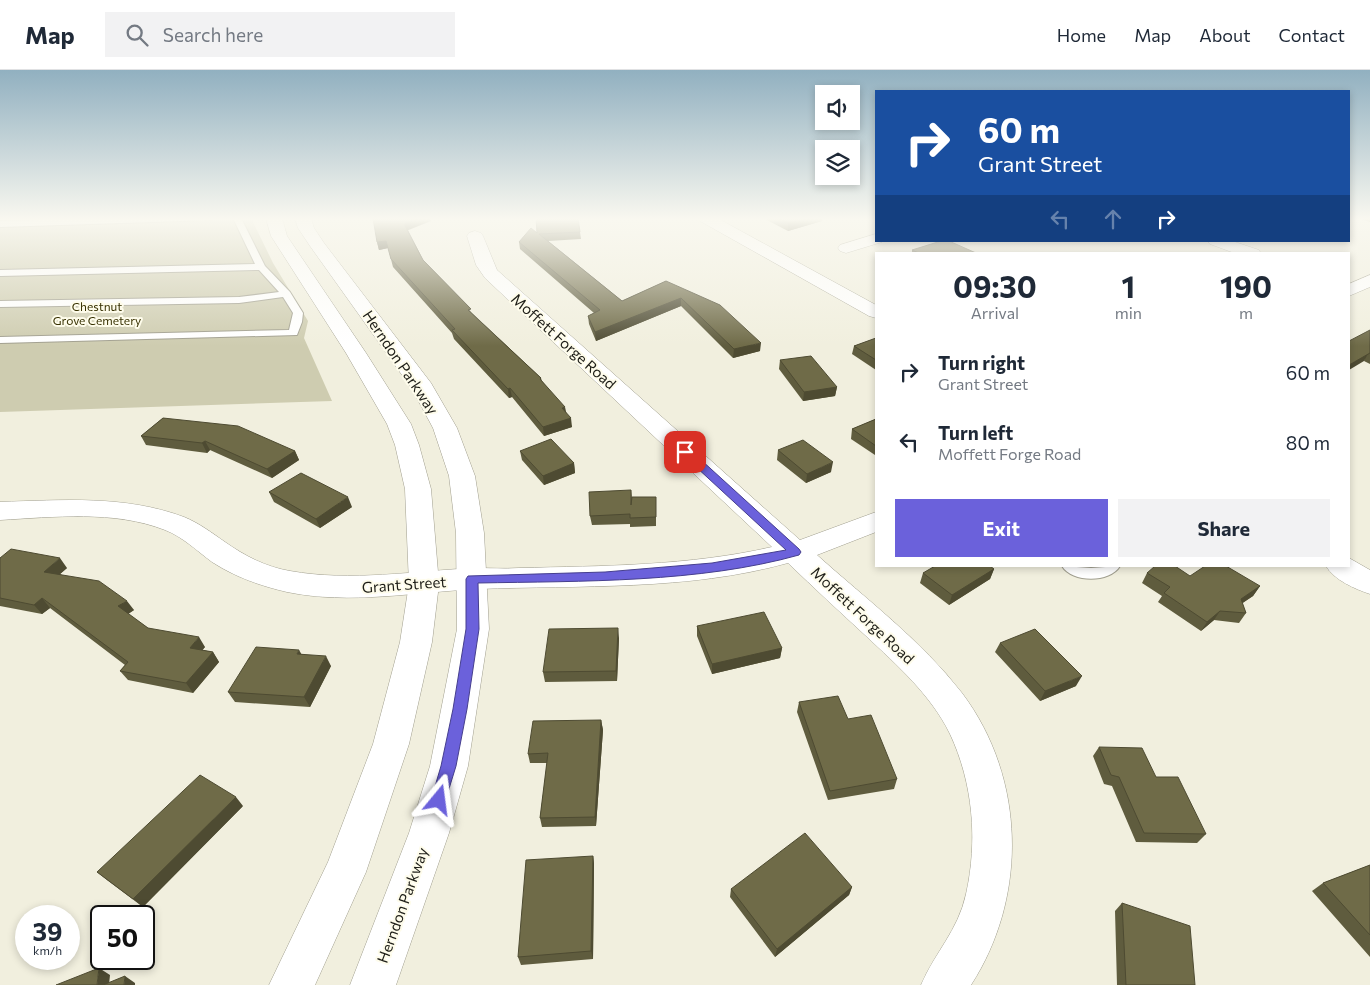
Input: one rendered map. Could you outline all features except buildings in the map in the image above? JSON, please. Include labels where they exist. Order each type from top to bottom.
[{"type":"street","points":[[292,985],[345,872],[391,744],[416,642],[424,584],[418,489],[408,445],[399,424],[356,353],[295,261]]},
{"type":"street","name":"Herndon Parkway","points":[[329,261],[422,388],[445,428],[462,476],[470,533],[473,629],[449,766],[429,833],[373,985]]},
{"type":"street","name":"Moffett Forge Road","points":[[484,261],[491,274],[916,663],[942,692],[965,730],[983,774],[992,822],[992,869],[982,919],[961,964],[944,985]]},
{"type":"street","points":[[783,261],[875,311]]},
{"type":"street","name":"Grant Street","points":[[0,511],[85,508],[148,515],[176,525],[211,545],[229,559],[259,573],[316,586],[365,588],[472,579],[605,576],[712,568],[795,552],[839,537],[875,521]]},
{"type":"street","points":[[1342,567],[1370,583]]},
{"type":"lane","points":[[0,340],[293,333],[298,313],[286,294],[258,261]]},
{"type":"lane","points":[[0,273],[261,266]]},
{"type":"lane","points":[[0,304],[239,300],[286,294]]},
{"type":"lane","points":[[1072,567],[1079,572],[1101,574],[1111,567]]},
{"type":"green space","name":"Chestnut Grove Cemetery","points":[[0,261],[272,261],[308,321],[304,338],[332,401],[0,412]]},
{"type":"route","points":[[439,800],[449,766],[473,629],[472,579],[605,576],[712,568],[795,552],[685,452]]}]
